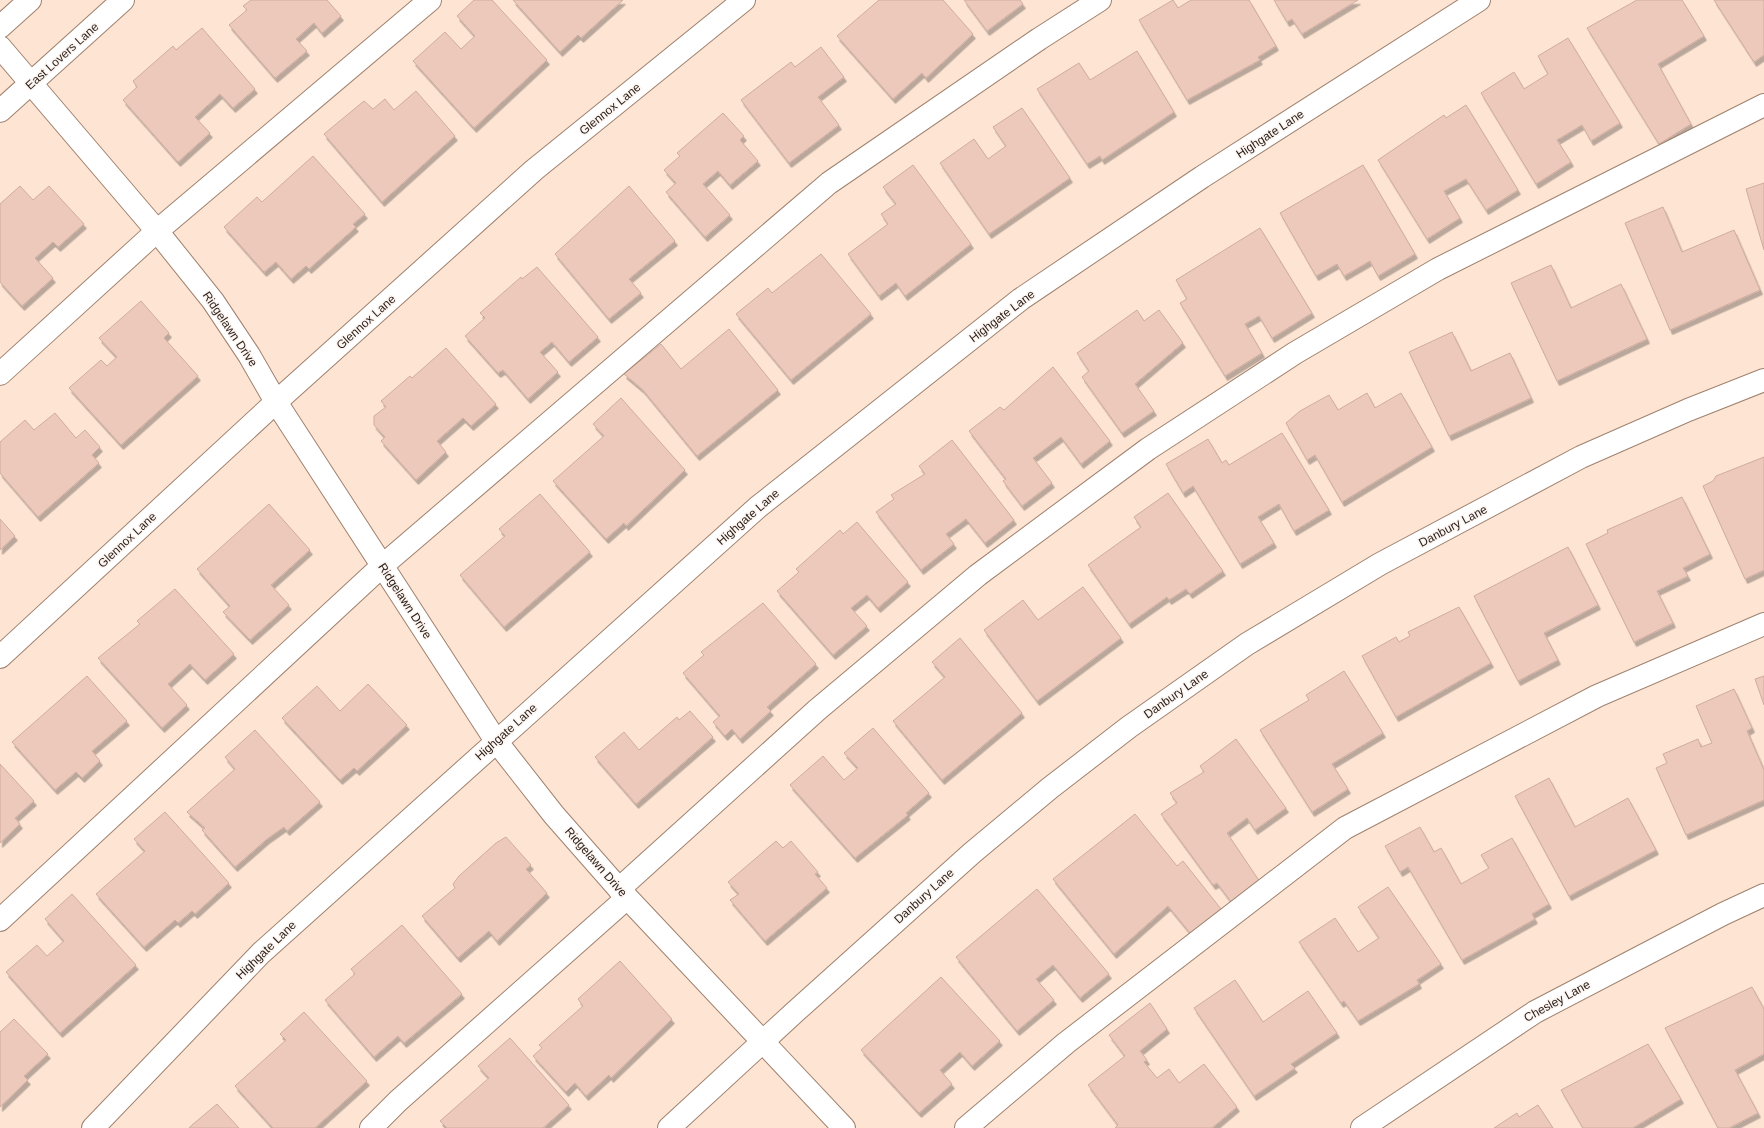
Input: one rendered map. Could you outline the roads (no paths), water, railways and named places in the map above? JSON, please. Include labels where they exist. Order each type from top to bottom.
[{"type":"street","points":[[0,27],[30,0]]},
{"type":"street","name":"East Lovers Lane","points":[[0,111],[123,0]]},
{"type":"street","points":[[0,374],[157,232],[430,0]]},
{"type":"street","name":"Glennox Lane","points":[[0,657],[276,402],[534,170],[744,0]]},
{"type":"street","points":[[0,920],[382,566],[829,183],[1039,39],[1100,0]]},
{"type":"street","name":"Highgate Lane","points":[[93,1128],[261,953],[758,507],[1021,299],[1202,178],[1479,0]]},
{"type":"street","name":"Ridgelawn Drive","points":[[0,47],[157,232],[213,302],[249,355],[276,402],[496,741],[554,816],[623,894],[844,1128]]},
{"type":"street","points":[[371,1128],[398,1101],[623,894],[818,710],[978,575],[1148,449],[1295,353],[1438,268],[1764,105]]},
{"type":"street","name":"Danbury Lane","points":[[669,1128],[972,853],[1044,794],[1130,728],[1247,644],[1380,564],[1581,457],[1688,410],[1764,380]]},
{"type":"street","points":[[966,1128],[1066,1043],[1345,828],[1597,696],[1764,624]]},
{"type":"street","name":"Chesley Lane","points":[[1362,1128],[1535,1012],[1723,914],[1764,895]]}]
